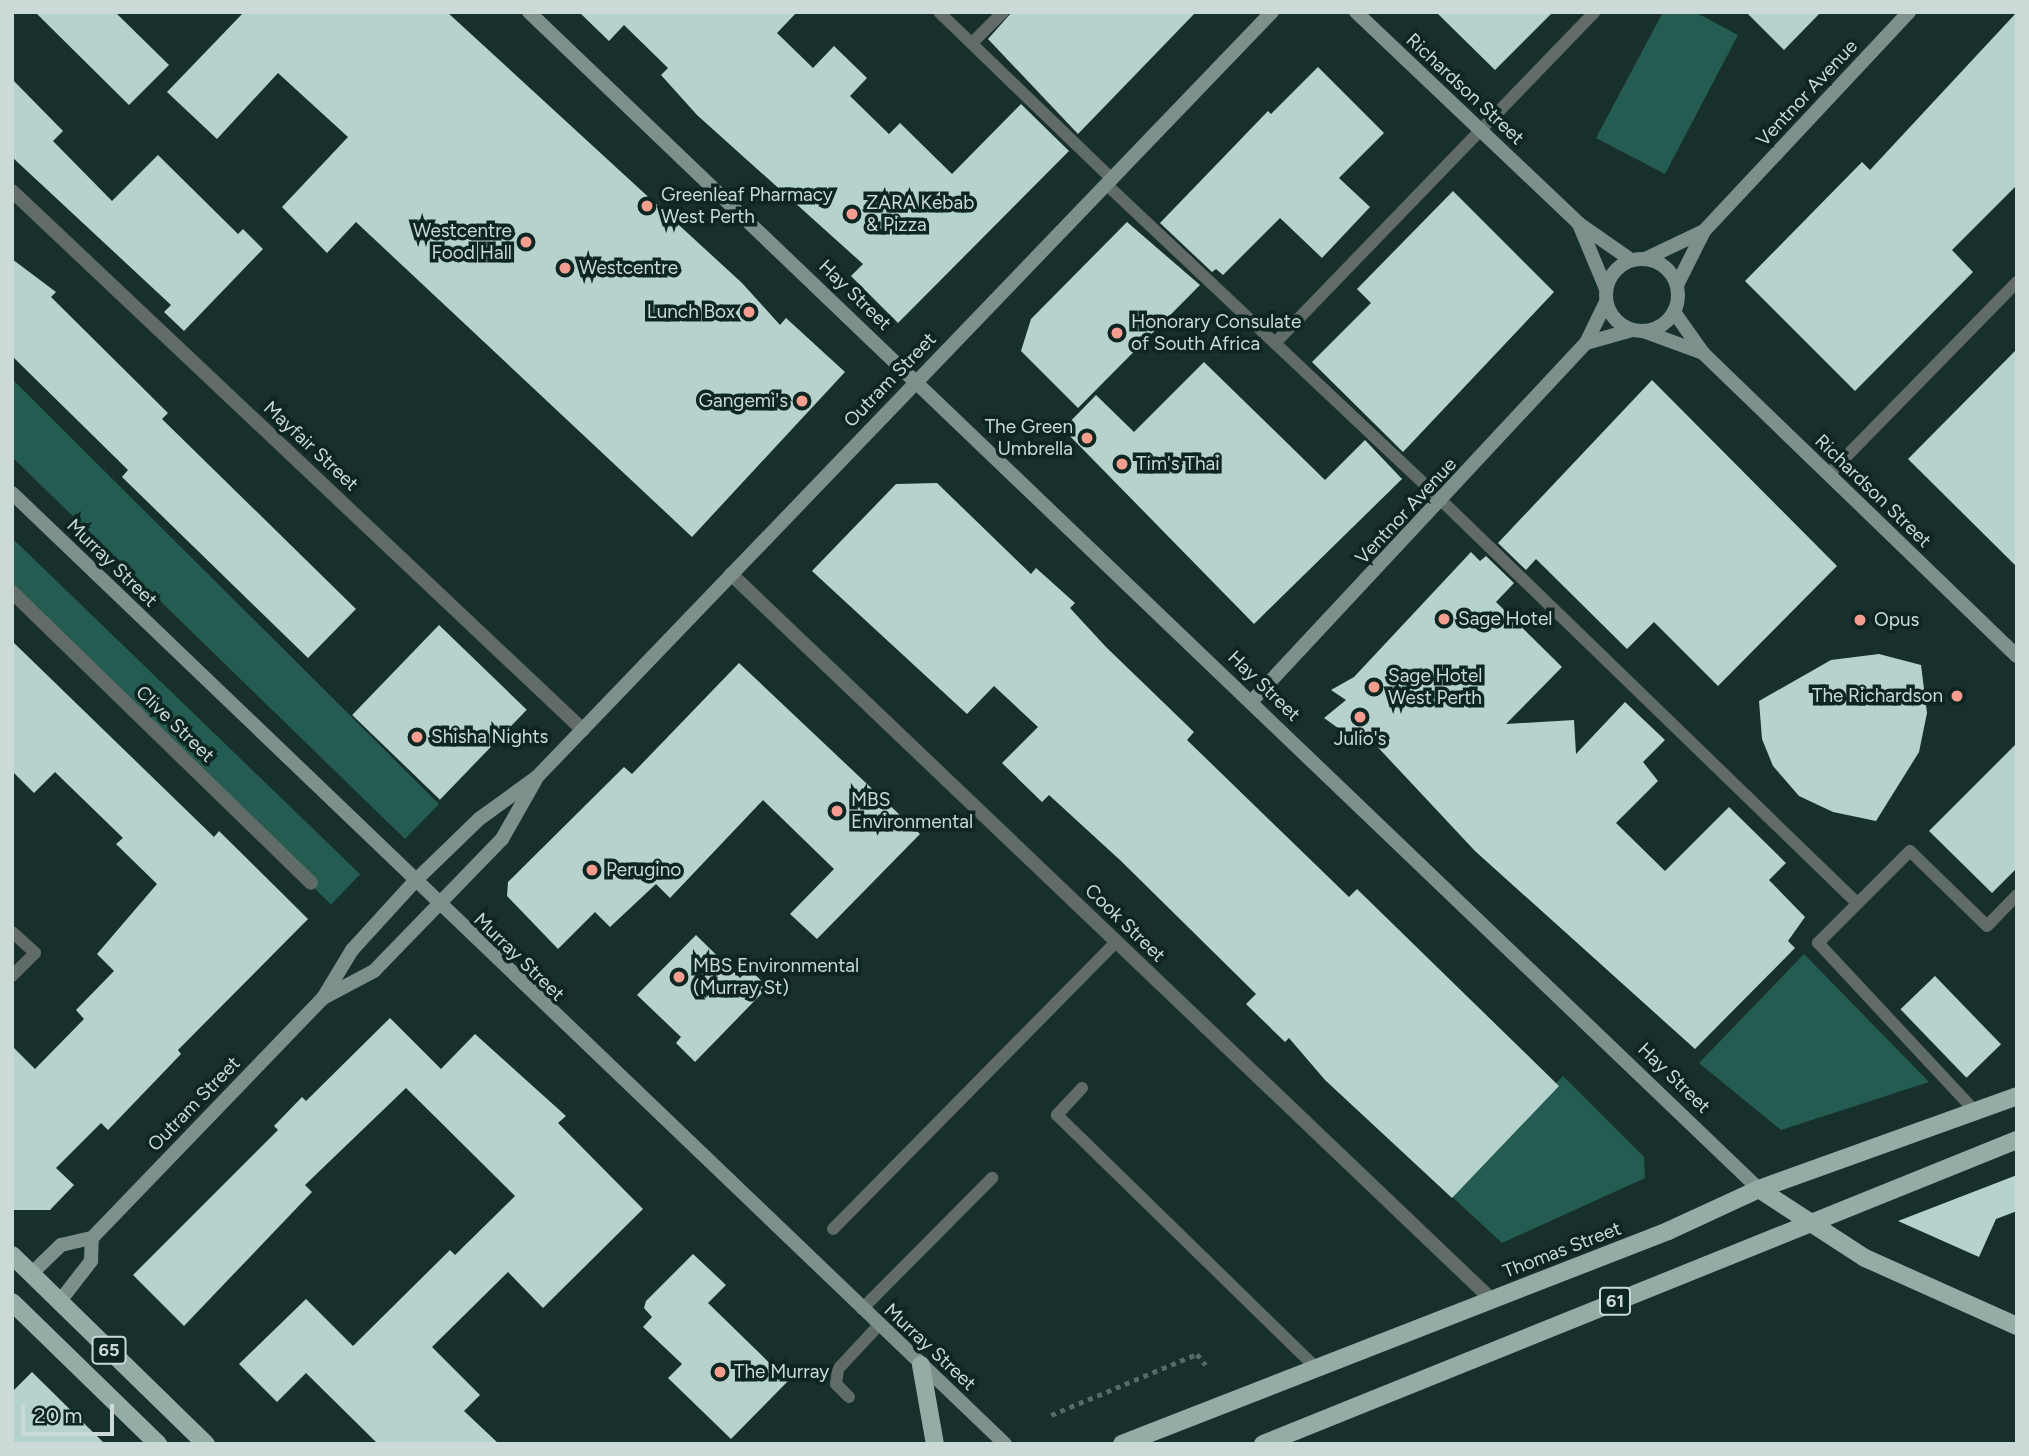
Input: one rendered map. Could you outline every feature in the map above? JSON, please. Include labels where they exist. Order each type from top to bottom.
[{"type":"main road","name":"Thomas Street","points":[[1122,1444],[1313,1365],[1492,1300],[1759,1189],[2017,1096]]},
{"type":"main road","name":"61","points":[[1263,1444],[2017,1140]]},
{"type":"main road","name":"Hay Street","points":[[1759,1189],[1809,1225],[1865,1258],[2017,1326]]},
{"type":"main road","name":"65","points":[[12,1255],[206,1444]]},
{"type":"main road","name":"65","points":[[16,1312],[158,1444]]},
{"type":"main road","points":[[921,1365],[935,1444]]},
{"type":"street","name":"Hay Street","points":[[529,12],[1759,1189]]},
{"type":"street","name":"Outram Street","points":[[60,1301],[91,1261],[92,1238],[323,998],[352,950],[414,882],[479,819],[537,777],[1272,12]]},
{"type":"street","name":"Richardson Street","points":[[1356,12],[1578,223],[1638,259]]},
{"type":"street","name":"Ventnor Avenue","points":[[1677,285],[1704,231],[1909,12]]},
{"type":"street","name":"Mayfair Street","points":[[12,191],[583,730]]},
{"type":"street","name":"Richardson Street","points":[[1578,223],[1606,296]]},
{"type":"street","name":"Ventnor Avenue","points":[[1638,259],[1704,231]]},
{"type":"street","points":[[1586,343],[1661,326],[1674,312],[1677,285],[1665,267],[1638,259],[1614,271],[1606,296],[1615,320],[1638,330]]},
{"type":"street","name":"Ventnor Avenue","points":[[1251,702],[1442,501],[1586,343],[1606,296]]},
{"type":"street","name":"Richardson Street","points":[[1674,312],[1703,354],[2017,656]]},
{"type":"street","name":"Richardson Street","points":[[1638,330],[1703,354]]},
{"type":"street","name":"Murray Street","points":[[15,502],[1005,1444]]},
{"type":"street","name":"Cook Street","points":[[731,574],[1492,1300]]},
{"type":"street","name":"Clive Street","points":[[12,592],[311,883]]},
{"type":"street","name":"Outram Street","points":[[323,998],[374,971],[502,839],[537,777]]},
{"type":"street","points":[[31,1274],[61,1245],[92,1238]]},
{"type":"lane","points":[[939,12],[1108,181],[1857,903]]},
{"type":"lane","points":[[972,43],[1003,12]]},
{"type":"lane","points":[[1275,343],[1595,12]]},
{"type":"lane","points":[[1829,474],[2017,282]]},
{"type":"lane","points":[[1974,1110],[1818,943],[1910,851],[1987,926],[2017,895]]},
{"type":"lane","points":[[12,932],[34,953],[12,976]]},
{"type":"lane","points":[[832,1229],[1116,941]]},
{"type":"lane","points":[[1082,1088],[1057,1115],[1313,1365]]},
{"type":"lane","points":[[862,1309],[992,1178]]},
{"type":"lane","points":[[849,1397],[836,1384],[838,1369],[879,1325]]},
{"type":"path","points":[[1051,1415],[1197,1354],[1206,1365]]},
{"type":"green space","points":[[1663,12],[1695,12],[1738,35],[1665,174],[1596,138]]},
{"type":"green space","points":[[12,379],[439,804],[405,839],[12,457]]},
{"type":"green space","points":[[12,538],[360,874],[331,904],[12,596]]},
{"type":"green space","points":[[1804,954],[1929,1082],[1781,1130],[1699,1063]]},
{"type":"green space","points":[[1563,1076],[1644,1157],[1645,1178],[1502,1243],[1449,1194]]},
{"type":"building","points":[[35,12],[115,12],[169,65],[129,105]]},
{"type":"building","name":"Westcentre","points":[[244,12],[447,12],[742,283],[780,325],[786,318],[845,372],[692,537],[356,222],[327,253],[282,207],[348,137],[278,73],[217,139],[167,92]]},
{"type":"building","points":[[579,12],[797,12],[777,33],[813,68],[834,46],[867,78],[850,96],[889,134],[900,123],[952,174],[1021,104],[1069,151],[898,323],[851,276],[863,264],[697,115],[661,75],[668,68],[624,25],[609,41]]},
{"type":"building","points":[[1012,12],[1196,12],[1078,134],[988,39]]},
{"type":"building","points":[[1436,12],[1553,12],[1495,70]]},
{"type":"building","points":[[1746,12],[1821,12],[1784,50]]},
{"type":"building","points":[[2017,12],[2017,185],[1952,250],[1973,272],[1855,391],[1745,281],[1862,162],[1870,170]]},
{"type":"building","points":[[1318,67],[1384,133],[1339,178],[1370,207],[1322,258],[1280,218],[1223,275],[1216,269],[1212,272],[1160,223],[1268,111],[1271,114]]},
{"type":"building","points":[[12,79],[63,131],[53,141],[112,201],[158,155],[238,234],[243,229],[263,249],[184,331],[164,312],[171,305],[12,157]]},
{"type":"building","points":[[1453,191],[1554,292],[1403,452],[1312,362],[1371,303],[1357,289]]},
{"type":"building","points":[[1127,222],[1200,285],[1078,408],[1021,351],[1031,319]]},
{"type":"building","points":[[12,259],[56,292],[51,297],[168,413],[162,419],[356,609],[308,658],[122,477],[128,470],[12,356]]},
{"type":"building","points":[[2017,349],[2017,567],[1908,459]]},
{"type":"building","points":[[1204,362],[1325,480],[1365,440],[1402,479],[1254,624],[1063,429],[1096,395],[1134,432]]},
{"type":"building","points":[[1652,380],[1837,566],[1718,686],[1654,622],[1627,649],[1536,559],[1526,570],[1498,543]]},
{"type":"building","points":[[937,483],[1031,574],[1036,568],[1075,603],[1070,608],[1106,647],[1194,732],[1187,740],[1349,897],[1357,889],[1559,1086],[1452,1198],[1325,1080],[1289,1038],[1285,1042],[1246,1004],[1256,994],[1121,861],[1049,795],[1042,802],[1002,763],[1038,727],[994,686],[967,714],[812,571],[896,484]]},
{"type":"building","points":[[1471,552],[1480,561],[1486,556],[1514,583],[1496,602],[1562,667],[1506,724],[1574,720],[1576,754],[1625,702],[1665,740],[1643,762],[1658,781],[1616,823],[1665,871],[1729,807],[1786,863],[1769,880],[1805,917],[1788,941],[1795,948],[1695,1049],[1475,851],[1372,741],[1366,748],[1324,718],[1346,700],[1331,690],[1354,677]]},
{"type":"building","points":[[439,625],[527,710],[440,800],[352,715]]},
{"type":"building","points":[[12,641],[214,837],[219,831],[308,919],[178,1050],[181,1054],[108,1130],[101,1123],[56,1168],[74,1185],[50,1210],[12,1210],[12,1046],[35,1069],[84,1019],[76,1010],[114,971],[97,954],[157,884],[116,844],[123,838],[55,772],[34,793],[12,771]]},
{"type":"building","points":[[1879,654],[1921,665],[1927,713],[1919,752],[1876,821],[1833,812],[1799,796],[1773,766],[1762,739],[1759,701],[1831,660]]},
{"type":"building","points":[[739,663],[920,834],[817,939],[790,914],[834,869],[763,800],[670,898],[656,884],[610,927],[595,912],[558,949],[507,896],[508,882],[624,767],[632,774]]},
{"type":"building","points":[[2017,743],[2017,868],[1992,893],[1929,831]]},
{"type":"building","points":[[696,935],[740,978],[749,969],[768,987],[695,1062],[676,1043],[681,1037],[637,995]]},
{"type":"building","points":[[1935,976],[2001,1044],[1966,1078],[1900,1009]]},
{"type":"building","points":[[390,1018],[441,1069],[475,1034],[566,1116],[558,1123],[643,1209],[543,1308],[508,1272],[432,1347],[480,1395],[464,1411],[499,1444],[378,1444],[306,1373],[277,1402],[239,1364],[306,1299],[353,1346],[450,1250],[455,1255],[515,1196],[406,1088],[305,1185],[312,1192],[184,1326],[133,1275],[278,1130],[274,1126],[302,1097],[306,1101]]},
{"type":"building","points":[[2017,1175],[2017,1211],[1996,1219],[1979,1257],[1898,1221]]},
{"type":"building","points":[[693,1254],[726,1285],[708,1303],[788,1381],[731,1439],[668,1378],[682,1364],[643,1327],[652,1317],[644,1308],[646,1301]]},
{"type":"building","points":[[32,1372],[105,1444],[12,1444],[12,1392]]},
{"type":"place","name":"Greenleaf Pharmacy West Perth","points":[[647,206]]},
{"type":"place","name":"ZARA Kebab & Pizza","points":[[852,214]]},
{"type":"place","name":"Westcentre Food Hall","points":[[526,242]]},
{"type":"place","name":"Westcentre","points":[[565,268]]},
{"type":"place","name":"Lunch Box","points":[[749,312]]},
{"type":"place","name":"Honorary Consulate of South Africa","points":[[1117,333]]},
{"type":"place","name":"Gangemi's","points":[[802,401]]},
{"type":"place","name":"The Green Umbrella","points":[[1087,438]]},
{"type":"place","name":"Tim's Thai","points":[[1122,464]]},
{"type":"place","name":"Sage Hotel","points":[[1444,619]]},
{"type":"place","name":"Opus","points":[[1860,620]]},
{"type":"place","name":"Sage Hotel West Perth","points":[[1374,687]]},
{"type":"place","name":"The Richardson","points":[[1957,696]]},
{"type":"place","name":"Julio's","points":[[1360,717]]},
{"type":"place","name":"Shisha Nights","points":[[417,737]]},
{"type":"place","name":"MBS Environmental","points":[[837,811]]},
{"type":"place","name":"Perugino","points":[[592,870]]},
{"type":"place","name":"MBS Environmental (Murray St)","points":[[679,977]]},
{"type":"place","name":"The Murray","points":[[720,1372]]}]
